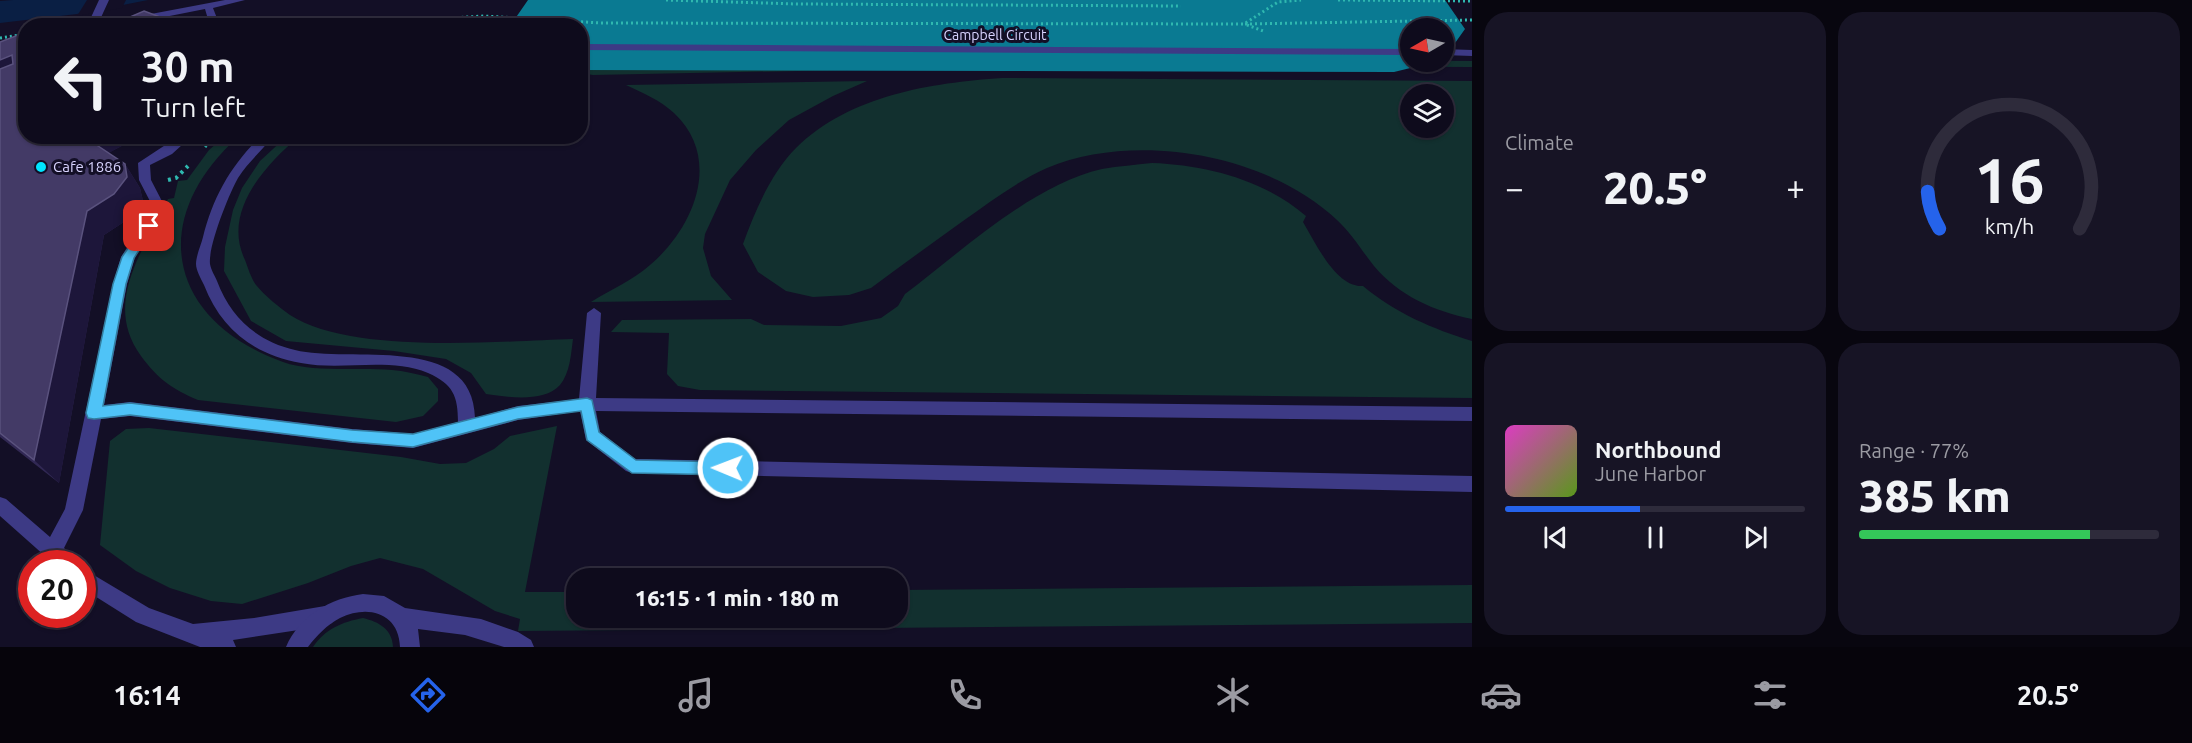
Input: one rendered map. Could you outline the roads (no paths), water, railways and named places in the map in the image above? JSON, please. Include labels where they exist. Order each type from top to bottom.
[{"type":"street","points":[[95,18],[104,0]]},
{"type":"street","points":[[144,18],[240,0]]},
{"type":"street","points":[[208,6],[212,18]]},
{"type":"street","name":"Campbell Circuit","points":[[588,47],[1400,52]]},
{"type":"street","points":[[1454,52],[1472,53]]},
{"type":"street","points":[[0,505],[53,550],[74,510],[120,284],[128,257],[159,207],[145,180],[144,163],[177,144]]},
{"type":"street","points":[[260,144],[239,167],[223,192],[208,239],[203,264],[218,300],[229,319],[265,346],[303,358],[379,359],[417,365],[445,375],[464,394],[467,428]]},
{"type":"street","points":[[594,314],[587,404],[592,435],[632,466],[1472,484]]},
{"type":"street","points":[[94,413],[130,409],[352,436],[413,441],[518,413],[587,404],[1472,414]]},
{"type":"street","points":[[96,586],[143,615],[226,647]]},
{"type":"street","points":[[296,647],[306,632],[326,616],[346,606],[368,603],[387,606],[401,617],[409,632],[410,647]]},
{"type":"street","points":[[194,634],[254,628],[326,616]]},
{"type":"street","points":[[401,617],[457,624],[512,639],[524,647]]},
{"type":"water","points":[[148,0],[77,14],[18,18],[18,21],[0,23],[0,1]]},
{"type":"place","name":"Cafe 1886","points":[[41,167]]}]
